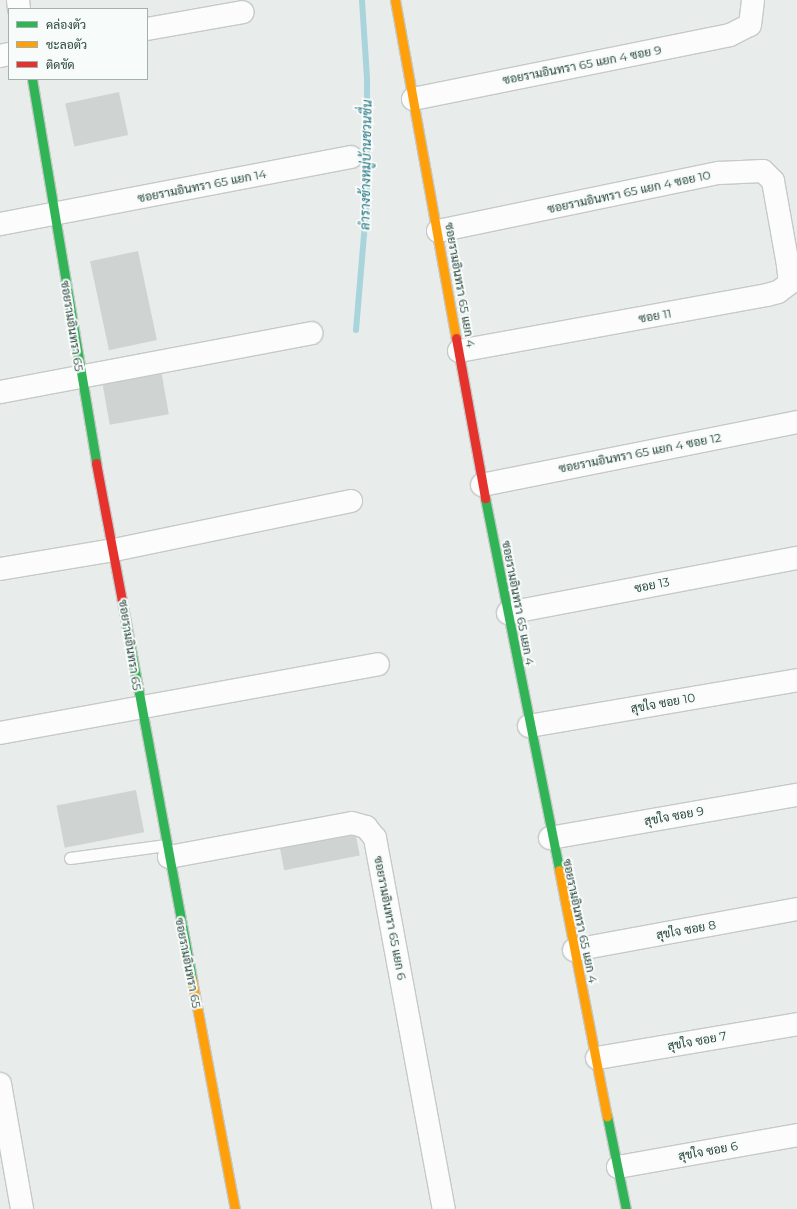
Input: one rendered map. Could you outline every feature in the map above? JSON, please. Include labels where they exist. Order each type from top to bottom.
[{"type":"street","name":"ซอยรามอินทรา 65 แยก 4","points":[[395,0],[438,231],[482,485],[508,613],[550,838],[597,1058],[626,1209]]},
{"type":"street","name":"ซอยรามอินทรา 65 แยก 4 ซอย 9","points":[[413,99],[730,35],[750,25],[753,0]]},
{"type":"street","points":[[148,29],[243,12]]},
{"type":"street","name":"ซอยรามอินทรา 65","points":[[32,80],[80,378],[114,550],[140,709],[235,1209]]},
{"type":"street","name":"ซอยรามอินทรา 65 แยก 14","points":[[0,224],[351,157]]},
{"type":"street","name":"ซอยรามอินทรา 65 แยก 4 ซอย 10","points":[[438,231],[745,170],[763,171],[773,181],[781,225]]},
{"type":"street","name":"ซอย 11","points":[[459,351],[778,292],[790,283],[781,225]]},
{"type":"street","points":[[0,392],[311,333]]},
{"type":"street","name":"ซอยรามอินทรา 65 แยก 4 ซอย 12","points":[[482,485],[797,422]]},
{"type":"street","points":[[0,569],[114,550],[351,501]]},
{"type":"street","name":"ซอย 13","points":[[508,613],[797,558]]},
{"type":"street","points":[[0,733],[140,709],[378,664]]},
{"type":"street","name":"สุขใจ ซอย 10","points":[[529,726],[797,680]]},
{"type":"street","name":"สุขใจ ซอย 9","points":[[550,838],[797,794]]},
{"type":"street","name":"ซอยรามอินทรา 65 แยก 6","points":[[168,851],[352,823],[366,827],[375,838],[444,1209]]},
{"type":"street","name":"สุขใจ ซอย 8","points":[[574,950],[797,909]]},
{"type":"street","name":"สุขใจ ซอย 7","points":[[597,1058],[797,1024]]},
{"type":"street","points":[[0,1084],[4,1132],[22,1209]]},
{"type":"street","name":"สุขใจ ซอย 6","points":[[618,1167],[797,1135]]},
{"type":"lane","points":[[70,858],[168,851]]},
{"type":"building","points":[[119,92],[128,135],[74,146],[65,103]]},
{"type":"building","points":[[138,251],[157,340],[109,350],[90,261]]},
{"type":"building","points":[[161,370],[169,414],[110,425],[102,380]]},
{"type":"building","points":[[136,790],[144,832],[65,848],[56,805]]},
{"type":"building","points":[[355,831],[360,856],[284,870],[279,846]]},
{"type":"waterway","name":"ลำรางข้างหมู่บ้านชวนชื่น","points":[[356,330],[367,198],[367,78],[362,0]]},
{"type":"traffic: fast","points":[[32,80],[96,463]]},
{"type":"traffic: fast","points":[[485,498],[559,870]]},
{"type":"traffic: fast","points":[[122,601],[192,980]]},
{"type":"traffic: fast","points":[[607,1116],[626,1209]]},
{"type":"traffic: slow","points":[[395,0],[456,338]]},
{"type":"traffic: slow","points":[[559,870],[607,1116]]},
{"type":"traffic: slow","points":[[192,980],[235,1209]]},
{"type":"traffic: jam","points":[[456,338],[485,498]]},
{"type":"traffic: jam","points":[[96,463],[122,601]]}]
